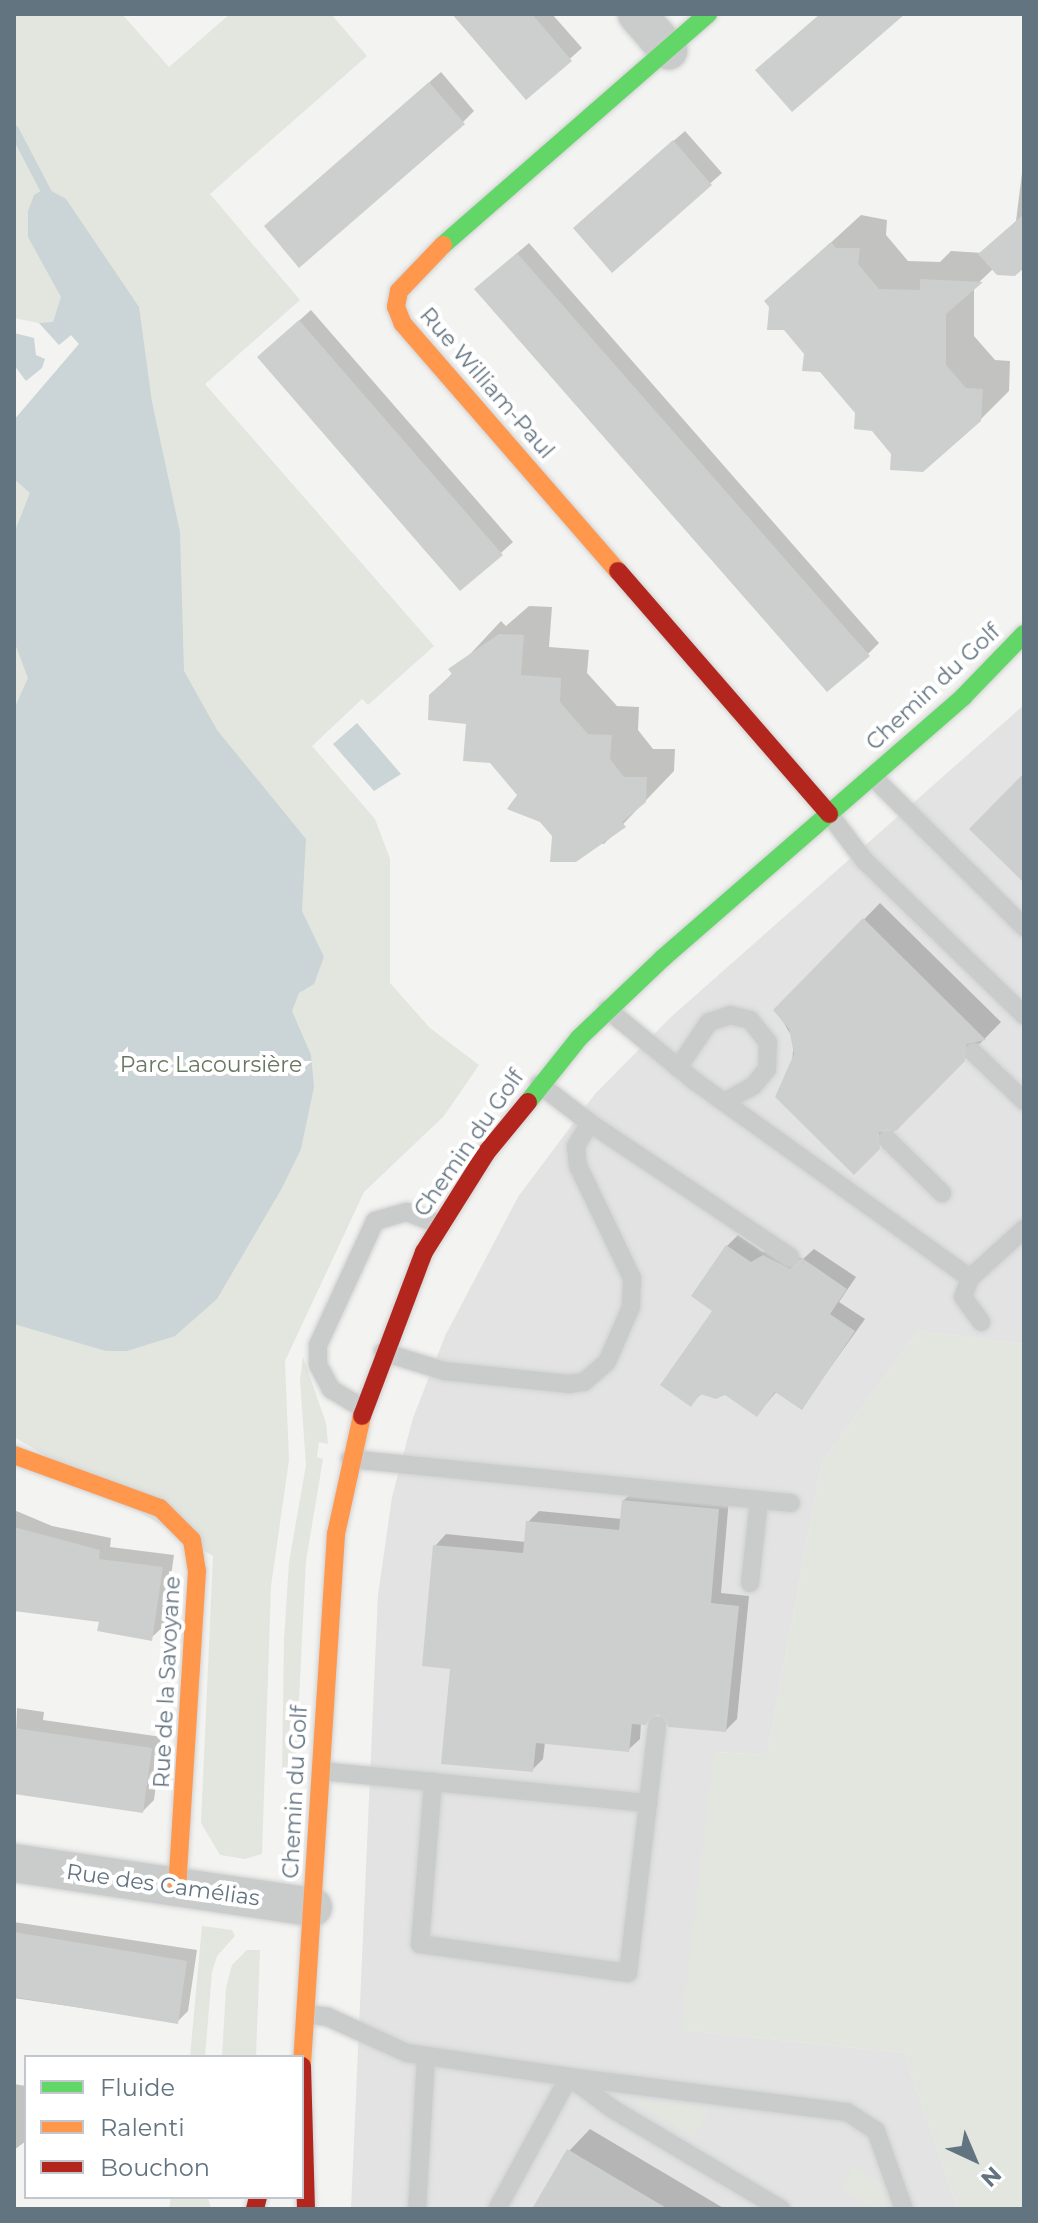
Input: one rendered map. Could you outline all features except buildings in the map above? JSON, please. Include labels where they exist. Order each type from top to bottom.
[{"type":"street","points":[[637,14],[668,50]]},
{"type":"street","name":"Rue William-Paul","points":[[708,14],[414,270],[399,291],[396,307],[403,324],[829,814]]},
{"type":"street","name":"Chemin du Golf","points":[[303,2055],[331,1572],[350,1459],[364,1409],[383,1352],[439,1224],[539,1084],[607,1009],[963,697],[1024,634]]},
{"type":"street","name":"Rue de la Savoyane","points":[[14,1455],[160,1508],[192,1540],[197,1571],[177,1885]]},
{"type":"street","name":"Rue des Camélias","points":[[14,1863],[313,1907]]},
{"type":"street","name":"Chemin du Golf","points":[[304,2137],[306,2209]]},
{"type":"lane","points":[[873,777],[1024,927]]},
{"type":"lane","points":[[829,814],[864,860],[1024,1015]]},
{"type":"lane","points":[[607,1009],[678,1068],[970,1278]]},
{"type":"lane","points":[[678,1068],[709,1022],[730,1015],[750,1020],[768,1042],[767,1069],[753,1086],[724,1102]]},
{"type":"lane","points":[[974,1053],[1024,1101]]},
{"type":"lane","points":[[539,1084],[590,1123],[790,1257]]},
{"type":"lane","points":[[383,1352],[444,1371],[569,1384],[584,1382],[601,1370],[631,1307],[633,1287],[578,1166],[576,1146],[590,1123]]},
{"type":"lane","points":[[888,1140],[942,1193]]},
{"type":"lane","points":[[364,1409],[331,1389],[318,1365],[318,1345],[375,1221],[407,1212],[439,1224]]},
{"type":"lane","points":[[981,1322],[963,1297],[970,1278],[1024,1229]]},
{"type":"lane","points":[[350,1459],[791,1503]]},
{"type":"lane","points":[[750,1583],[759,1500]]},
{"type":"lane","points":[[433,1782],[420,1944],[628,1973],[657,1726]]},
{"type":"lane","points":[[321,1771],[648,1803]]},
{"type":"lane","points":[[305,2014],[328,2017],[426,2056],[847,2112],[876,2131],[904,2209]]},
{"type":"lane","points":[[417,2209],[426,2056]]},
{"type":"lane","points":[[497,2209],[569,2077]]},
{"type":"lane","points":[[569,2077],[614,2110],[781,2209]]},
{"type":"shaded area","points":[[46,188],[66,199],[139,307],[152,402],[180,532],[184,671],[217,730],[306,839],[302,911],[324,957],[314,984],[299,993],[292,1011],[311,1055],[314,1087],[301,1149],[282,1188],[217,1299],[175,1336],[127,1351],[106,1351],[14,1324],[14,709],[28,678],[14,641],[14,533],[30,493],[14,479],[14,420],[79,344],[71,335],[59,345],[39,323],[53,322],[61,297],[28,237],[28,211],[34,195]]},
{"type":"shaded area","points":[[14,333],[34,338],[36,355],[45,359],[42,368],[26,381],[14,365]]},
{"type":"shaded area","points":[[1024,705],[1024,1344],[918,1331],[822,1462],[767,1755],[715,1752],[682,2030],[904,2053],[958,2209],[351,2209],[378,1595],[392,1497],[413,1418],[445,1336],[518,1197],[595,1094],[671,1017]]},
{"type":"shaded area","points":[[357,723],[401,774],[374,791],[333,744]]},
{"type":"green space","name":"Parc Lacoursière","points":[[14,14],[122,14],[169,67],[230,14],[331,14],[367,56],[210,194],[300,300],[205,384],[434,646],[368,705],[362,699],[312,746],[375,819],[390,859],[390,983],[430,1028],[479,1065],[444,1116],[364,1192],[285,1361],[289,1460],[271,1586],[262,1854],[245,1859],[220,1855],[201,1823],[213,1556],[14,1437],[14,420],[79,344],[71,335],[59,345],[39,323],[14,318]]},
{"type":"green space","points":[[918,1331],[1024,1344],[1024,2209],[958,2209],[904,2053],[681,2030],[714,1752],[767,1755],[822,1462]]},
{"type":"green space","points":[[303,1357],[326,1423],[328,1444],[319,1442],[317,1457],[323,1459],[306,1561],[295,1776],[282,1776],[284,1640],[289,1562],[306,1465],[300,1380]]},
{"type":"green space","points":[[202,1926],[232,1930],[235,1936],[217,1956],[212,1972],[205,2055],[190,2055]]},
{"type":"green space","points":[[247,1950],[260,1950],[256,2055],[222,2055],[226,1988],[232,1965]]},
{"type":"green space","points":[[628,2098],[701,2106],[709,2111],[694,2137]]},
{"type":"green space","points":[[853,2166],[883,2185],[887,2209],[873,2209],[841,2189]]},
{"type":"green space","points":[[171,2199],[208,2199],[211,2209],[169,2209]]},
{"type":"waterway","points":[[14,130],[50,199]]},
{"type":"traffic: fast","points":[[443,245],[708,14]]},
{"type":"traffic: fast","points":[[528,1102],[579,1038],[663,958],[963,697],[1024,634]]},
{"type":"traffic: slow","points":[[443,245],[399,291],[396,307],[403,324],[618,571]]},
{"type":"traffic: slow","points":[[303,2055],[336,1534],[362,1416]]},
{"type":"traffic: slow","points":[[14,1455],[160,1508],[192,1540],[197,1571],[177,1885]]},
{"type":"traffic: jam","points":[[618,571],[829,814]]},
{"type":"traffic: jam","points":[[362,1416],[424,1252],[486,1153],[528,1102]]},
{"type":"traffic: jam","points":[[304,2138],[306,2209]]},
{"type":"traffic: jam","points":[[255,2209],[258,2199]]}]
